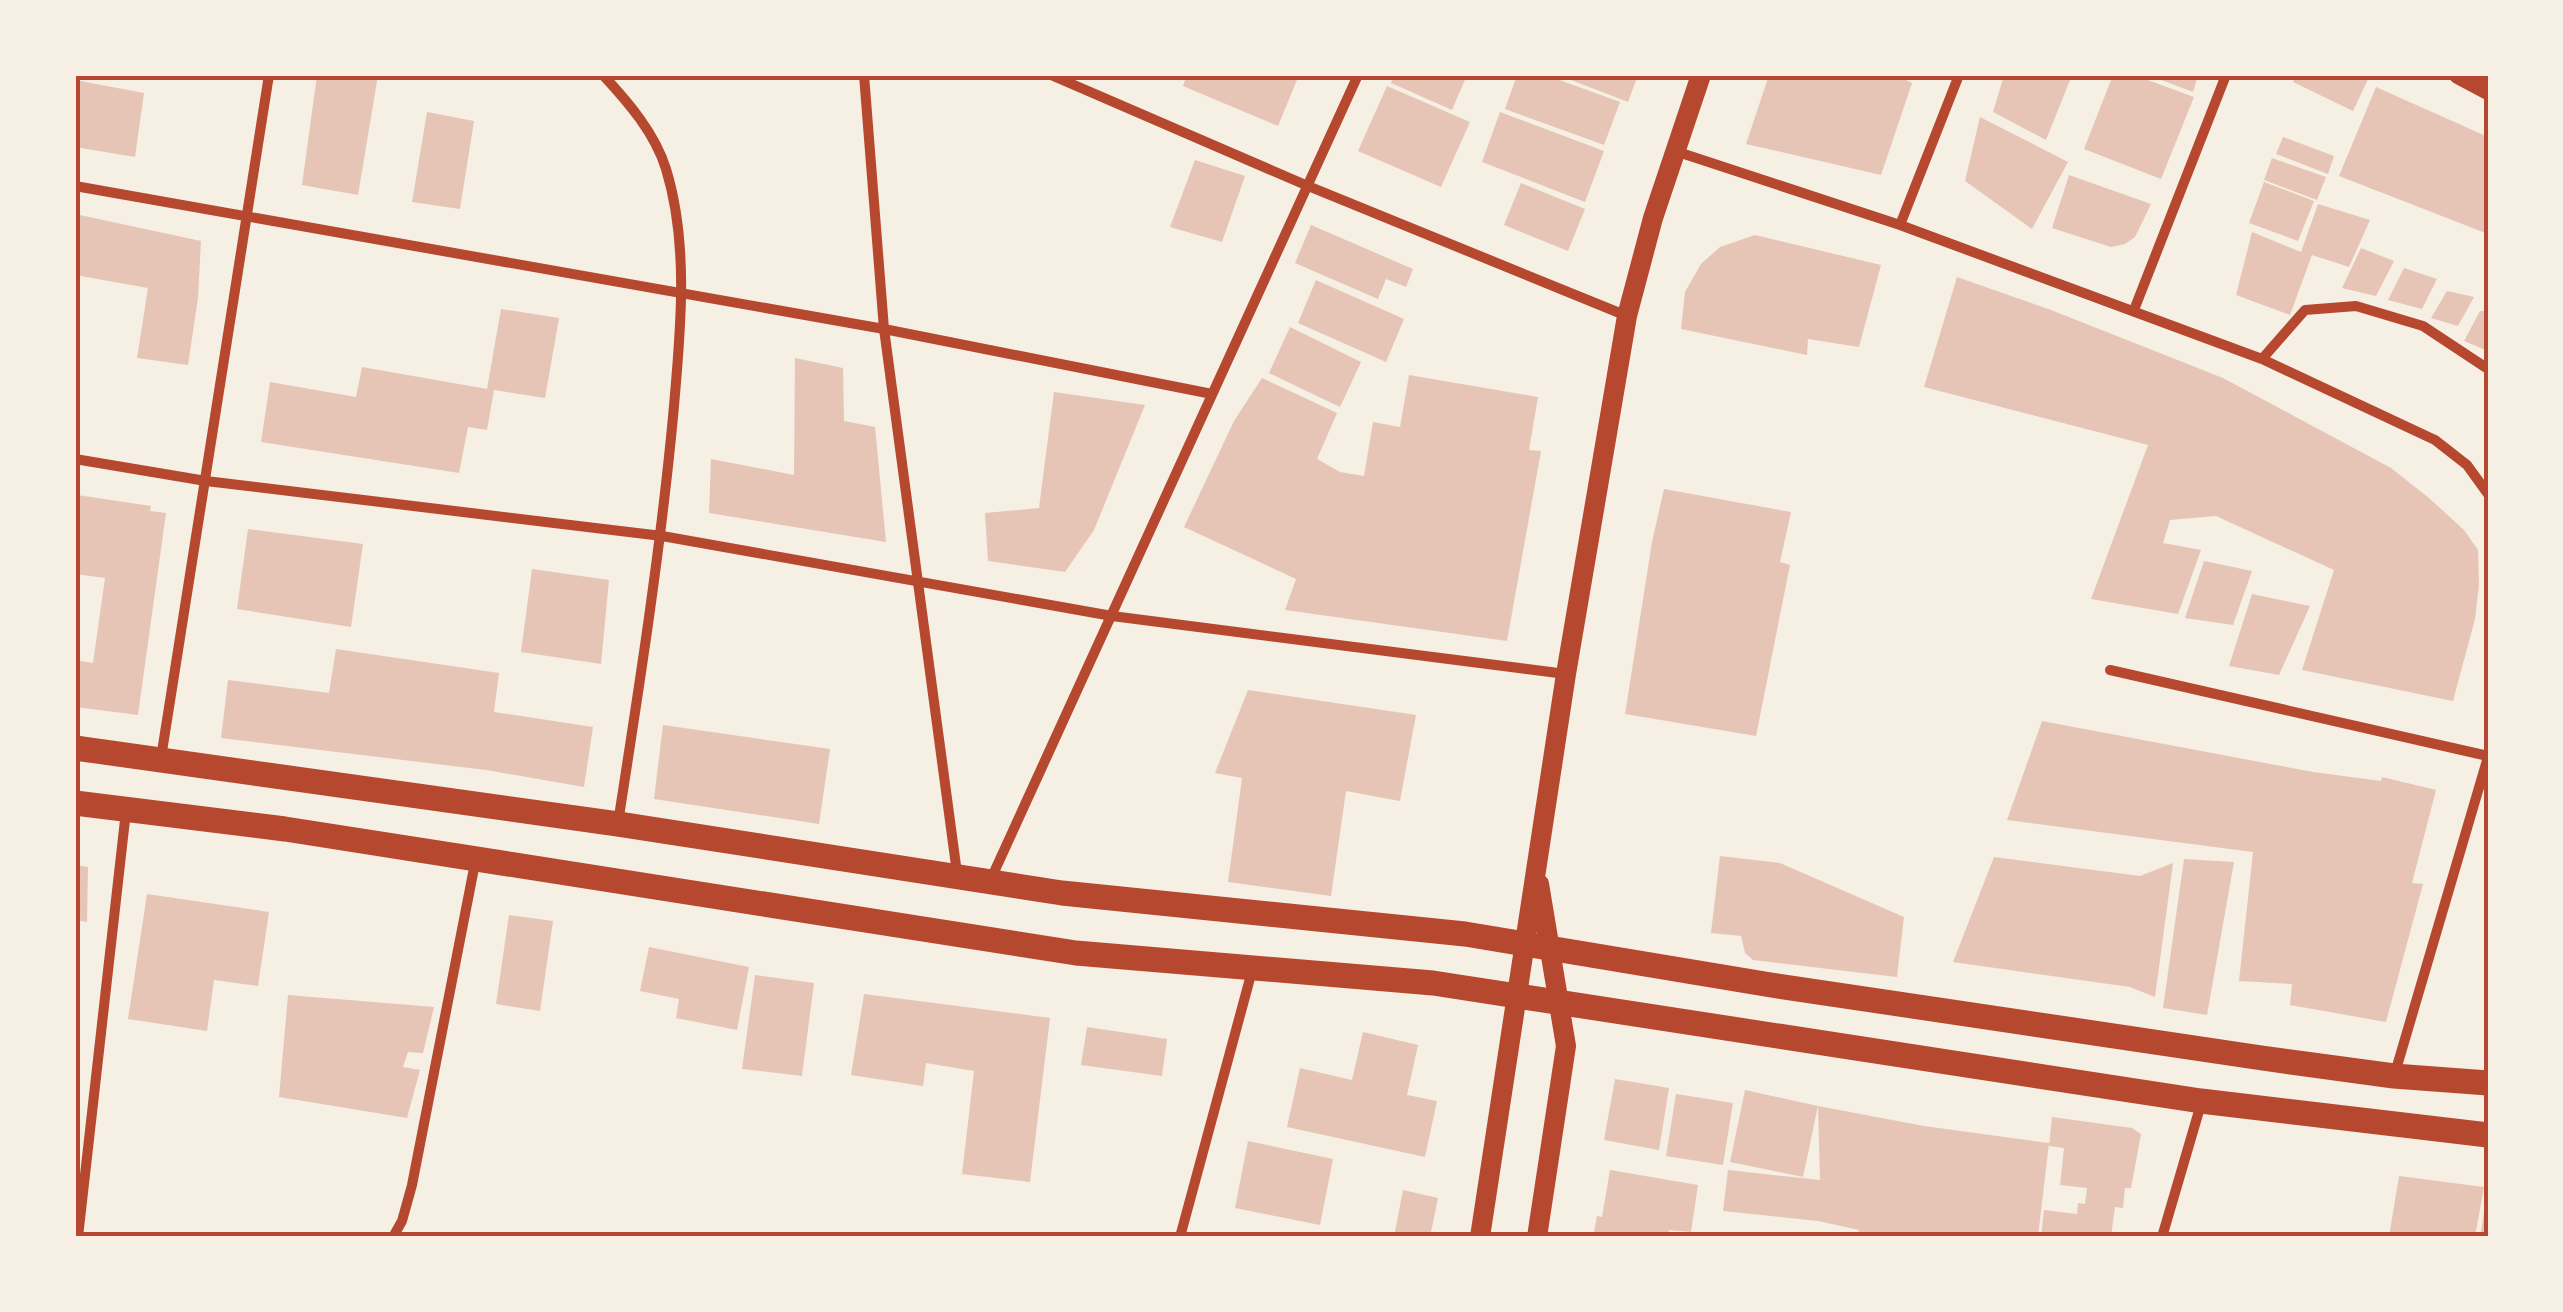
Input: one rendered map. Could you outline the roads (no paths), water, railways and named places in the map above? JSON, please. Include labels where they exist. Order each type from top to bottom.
[{"type":"main road","points":[[1537,1237],[1566,1046],[1559,1003],[1537,946],[1537,872],[1626,316],[1674,151],[1701,75]]},
{"type":"main road","points":[[75,748],[618,824],[1062,892],[1407,926],[1808,991],[2394,1076],[2488,1083]]},
{"type":"main road","points":[[75,803],[476,858],[1076,953],[1433,983],[2202,1101],[2488,1135]]},
{"type":"main road","points":[[1480,1237],[1516,996],[1537,946]]},
{"type":"street","points":[[161,759],[269,75]]},
{"type":"street","points":[[604,75],[636,111],[665,166],[677,218],[680,294],[662,536],[618,824]]},
{"type":"street","points":[[864,75],[884,330],[958,876]]},
{"type":"street","points":[[1051,75],[1308,186],[1626,316]]},
{"type":"street","points":[[990,882],[1358,75]]},
{"type":"street","points":[[1900,226],[1959,75]]},
{"type":"street","points":[[2134,310],[2226,75]]},
{"type":"street","points":[[2458,75],[2488,90]]},
{"type":"street","points":[[1674,151],[1900,226],[2262,359],[2435,440],[2466,465],[2488,494]]},
{"type":"street","points":[[75,186],[884,330],[1212,394]]},
{"type":"street","points":[[2262,359],[2304,310],[2356,306],[2423,326],[2488,369]]},
{"type":"street","points":[[75,459],[206,481],[662,536],[1112,616],[1566,674]]},
{"type":"street","points":[[2110,670],[2488,757],[2394,1076]]},
{"type":"street","points":[[78,1237],[126,810]]},
{"type":"street","points":[[393,1237],[412,1185],[476,858]]},
{"type":"street","points":[[1180,1237],[1253,970]]},
{"type":"street","points":[[2162,1237],[2202,1101]]}]
